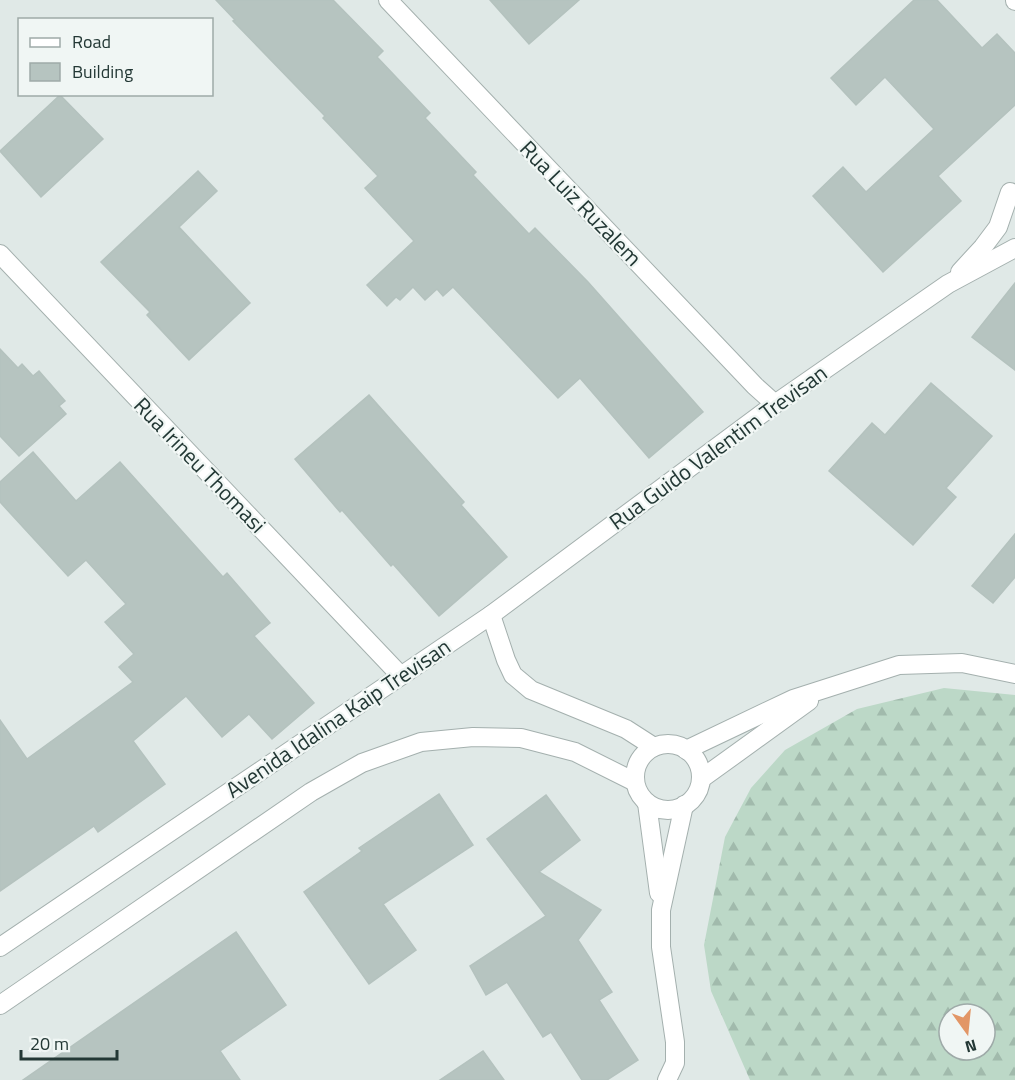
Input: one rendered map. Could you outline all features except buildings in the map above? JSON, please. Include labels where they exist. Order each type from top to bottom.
[{"type":"street","name":"Rua Luiz Ruzalem","points":[[388,0],[755,386],[775,404]]},
{"type":"street","name":"Rua Guido Valentim Trevisan","points":[[948,284],[999,227],[1014,190]]},
{"type":"street","name":"Rua Guido Valentim Trevisan","points":[[491,615],[775,404],[948,284],[1015,248]]},
{"type":"street","name":"Rua Irineu Thomasi","points":[[0,254],[401,676]]},
{"type":"street","name":"Avenida Idalina Kaip Trevisan","points":[[0,947],[491,615]]},
{"type":"street","points":[[491,615],[513,675],[531,690],[626,729],[654,747]]},
{"type":"street","points":[[686,750],[793,699],[899,665],[962,663],[1015,674]]},
{"type":"street","points":[[701,779],[828,687]]},
{"type":"street","name":"Avenida Idalina Kaip Trevisan","points":[[0,1005],[311,792],[362,763],[421,742],[473,737],[521,738],[575,752],[635,782]]},
{"type":"street","points":[[666,744],[676,745],[686,750],[698,762],[701,779],[696,794],[684,805],[669,810],[648,803],[639,794],[635,782],[636,769],[642,756],[654,747],[666,744]]},
{"type":"street","points":[[648,803],[661,910],[661,947],[675,1042],[675,1063],[667,1080]]},
{"type":"street","points":[[661,910],[684,805]]},
{"type":"green space","points":[[944,688],[1015,695],[1015,1080],[750,1080],[711,991],[704,945],[725,837],[751,788],[785,750],[857,709]]}]
